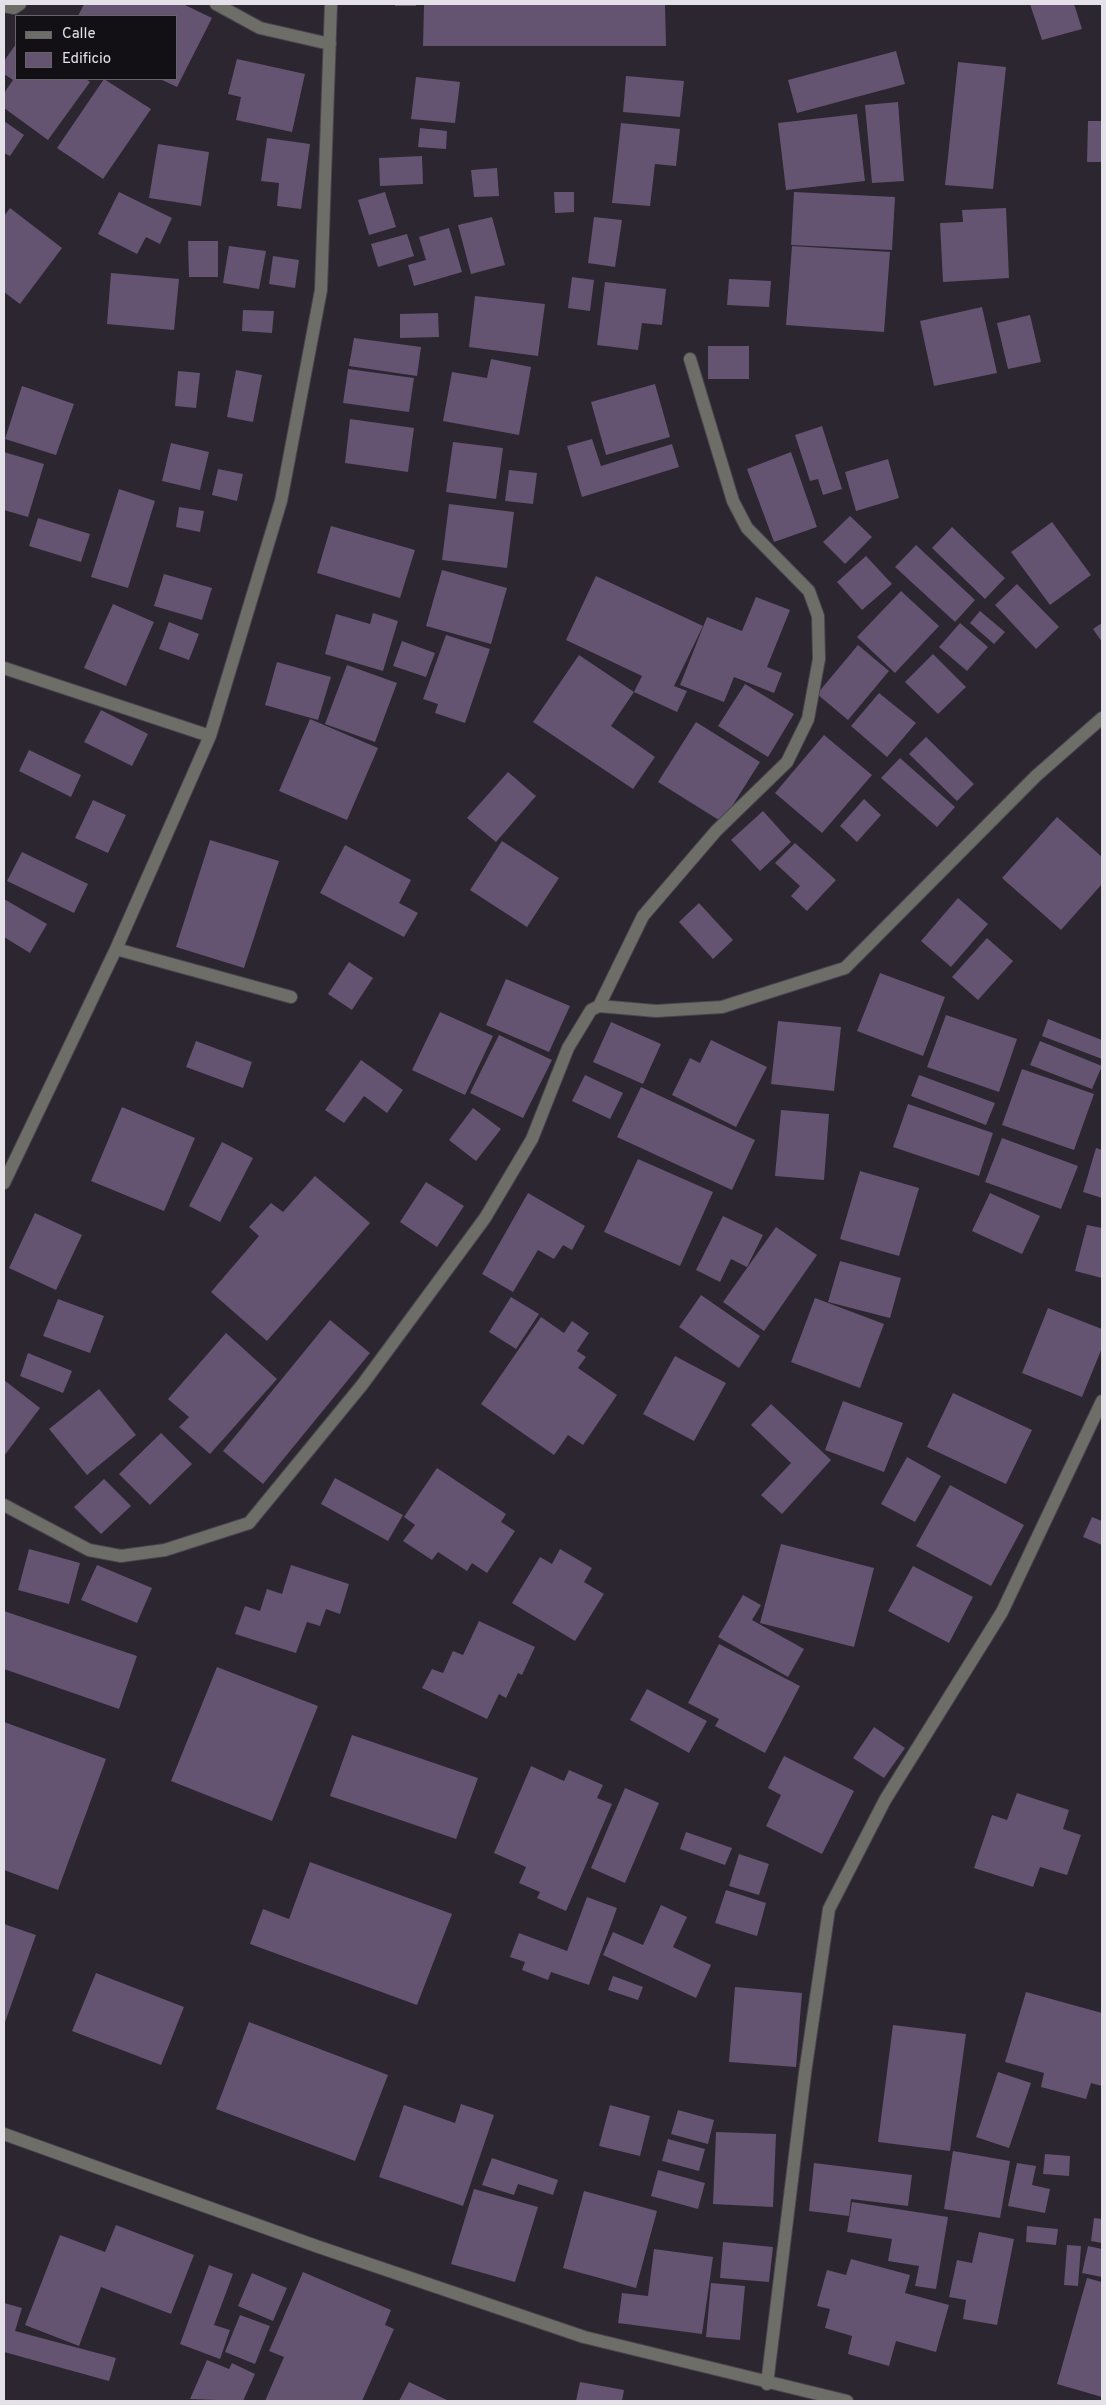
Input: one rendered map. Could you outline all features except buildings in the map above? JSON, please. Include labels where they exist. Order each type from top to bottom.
[{"type":"street","points":[[4,6],[14,8],[20,4]]},
{"type":"street","points":[[216,4],[260,28],[330,44]]},
{"type":"street","points":[[4,1183],[116,950],[210,736],[281,501],[321,290],[332,4]]},
{"type":"street","points":[[599,1006],[643,916],[716,831],[787,762],[808,719],[819,659],[818,616],[808,591],[782,561],[747,528],[733,501],[690,359]]},
{"type":"street","points":[[4,668],[210,736]]},
{"type":"street","points":[[4,1505],[89,1550],[121,1556],[165,1550],[249,1523],[362,1386],[485,1218],[532,1139],[568,1048],[585,1017],[591,1010],[599,1006],[656,1011],[722,1007],[845,968],[1036,776],[1102,718]]},
{"type":"street","points":[[116,950],[291,997]]},
{"type":"street","points":[[768,2384],[805,2073],[829,1909],[885,1800],[1002,1612],[1102,1402]]},
{"type":"street","points":[[4,2134],[316,2246],[584,2337],[768,2384],[847,2401]]}]
